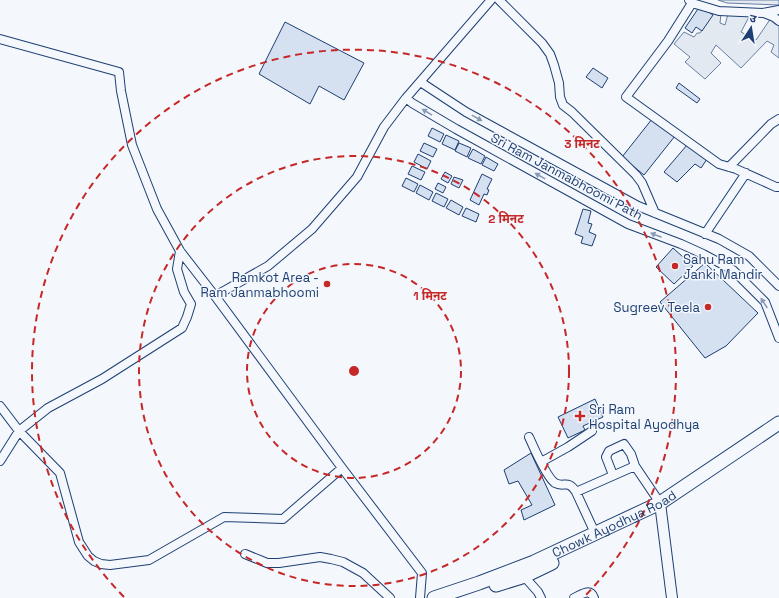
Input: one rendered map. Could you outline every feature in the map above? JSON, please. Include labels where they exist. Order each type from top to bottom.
[{"type":"main road","name":"Chowk Ayodhya Road","points":[[434,598],[521,572],[534,562],[595,533],[660,507],[779,423]]},
{"type":"main road","points":[[453,598],[521,572],[660,507],[779,434]]},
{"type":"street","points":[[215,296],[268,266],[312,229],[357,177],[384,127],[406,98],[491,0]]},
{"type":"street","points":[[499,0],[542,43],[550,54],[563,105],[636,175],[642,183],[654,213]]},
{"type":"street","points":[[779,10],[763,13],[719,11],[690,1],[668,41],[626,97],[719,164],[746,173],[779,187]]},
{"type":"street","points":[[763,13],[774,17],[779,21]]},
{"type":"street","points":[[0,39],[119,72],[121,91],[132,145],[157,209],[180,251],[422,573],[420,598]]},
{"type":"street","name":"Sri Ram Janmabhoomi Path","points":[[421,82],[466,112],[638,206],[719,239],[749,256],[779,286]]},
{"type":"street","name":"Sri Ram Janmabhoomi Path","points":[[406,98],[456,129],[628,224],[695,250],[733,270],[765,302],[779,338]]},
{"type":"street","points":[[729,167],[771,124],[779,118]]},
{"type":"street","points":[[705,234],[746,173]]},
{"type":"street","points":[[0,462],[19,431],[48,408],[102,378],[182,328],[191,304],[184,292],[178,269],[180,251]]},
{"type":"street","points":[[0,406],[19,431],[60,473],[79,542],[88,556],[94,561],[102,564],[110,565],[149,560],[224,517],[283,519],[342,468]]},
{"type":"street","points":[[541,462],[568,447],[592,431]]},
{"type":"street","points":[[529,437],[541,462],[554,482],[569,485],[576,492],[595,533]]},
{"type":"street","points":[[613,475],[606,457],[609,451],[624,444],[631,454],[635,466],[660,507],[672,598]]},
{"type":"street","points":[[576,492],[635,466]]},
{"type":"street","points":[[245,554],[267,563],[279,563],[320,557],[331,558],[343,562],[363,573],[390,598]]},
{"type":"street","points":[[521,572],[538,592],[541,598]]},
{"type":"street","points":[[574,598],[589,592],[593,594],[594,598]]},
{"type":"shaded area","points":[[718,0],[779,0],[779,5],[727,3]]},
{"type":"shaded area","points":[[713,12],[721,14],[720,23],[725,25],[728,14],[750,15],[741,32],[756,40],[771,18],[779,25],[779,58],[771,52],[774,45],[767,41],[741,68],[716,45],[711,53],[721,63],[705,79],[685,62],[690,57],[674,44],[684,32],[694,37],[697,33],[700,33]]},
{"type":"building","points":[[700,6],[713,15],[702,31],[696,27],[692,33],[685,28]]},
{"type":"building","points":[[285,22],[364,63],[344,100],[319,86],[310,104],[259,74]]},
{"type":"building","points":[[593,68],[608,78],[602,88],[586,77]]},
{"type":"building","points":[[679,83],[700,99],[697,103],[676,88]]},
{"type":"building","points":[[652,119],[675,136],[644,175],[622,157]]},
{"type":"building","points":[[432,128],[444,134],[440,142],[428,136]]},
{"type":"building","points":[[446,135],[459,141],[455,150],[442,144]]},
{"type":"building","points":[[424,143],[437,149],[433,157],[420,151]]},
{"type":"building","points":[[459,143],[471,148],[467,157],[455,151]]},
{"type":"building","points":[[687,145],[707,159],[701,168],[695,164],[677,182],[664,172]]},
{"type":"building","points":[[473,149],[485,156],[481,164],[468,158]]},
{"type":"building","points":[[418,154],[431,161],[427,169],[414,162]]},
{"type":"building","points":[[486,157],[498,164],[494,171],[482,165]]},
{"type":"building","points":[[412,166],[425,172],[421,180],[408,174]]},
{"type":"building","points":[[445,172],[452,176],[448,183],[441,179]]},
{"type":"building","points":[[482,174],[492,179],[487,189],[489,190],[487,195],[484,194],[479,205],[470,200]]},
{"type":"building","points":[[454,177],[463,180],[459,188],[451,184]]},
{"type":"building","points":[[406,178],[418,184],[414,192],[402,186]]},
{"type":"building","points":[[438,183],[446,187],[443,193],[435,189]]},
{"type":"building","points":[[420,185],[433,192],[429,200],[416,193]]},
{"type":"building","points":[[436,193],[448,199],[444,207],[432,201]]},
{"type":"building","points":[[451,200],[463,207],[459,215],[446,208]]},
{"type":"building","points":[[466,208],[479,214],[476,222],[462,216]]},
{"type":"building","points":[[583,209],[591,211],[588,223],[592,224],[589,232],[596,235],[592,246],[581,243],[583,237],[575,234]]},
{"type":"building","name":"Sahu Ram Janki Mandir","points":[[673,248],[693,266],[674,284],[656,267]]},
{"type":"building","name":"Sugreev Teela","points":[[705,263],[758,313],[726,346],[705,358],[660,302]]},
{"type":"building","points":[[595,399],[603,417],[583,426],[585,430],[568,438],[558,417]]},
{"type":"building","points":[[531,453],[555,505],[524,520],[521,510],[532,505],[518,481],[509,484],[504,470]]},
{"type":"place","name":"Sahu Ram Janki Mandir","points":[[675,266]]},
{"type":"place","name":"Ramkot Area - Ram Janmabhoomi","points":[[327,284]]},
{"type":"place","name":"Sugreev Teela","points":[[708,307]]},
{"type":"place","name":"Sri Ram Hospital Ayodhya","points":[[580,416]]}]
